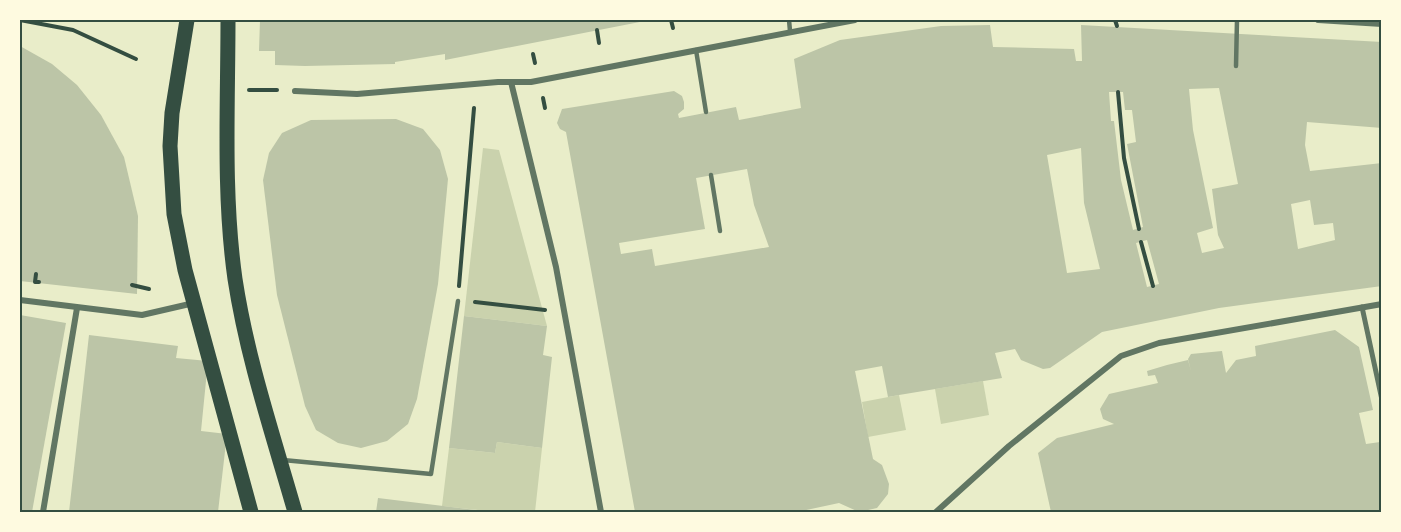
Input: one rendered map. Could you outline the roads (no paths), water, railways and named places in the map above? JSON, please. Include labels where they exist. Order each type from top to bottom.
[{"type":"main road","points":[[187,20],[175,86],[170,146],[174,213],[195,303],[251,513]]},
{"type":"main road","points":[[228,20],[229,190],[235,276],[252,361],[295,513]]},
{"type":"street","points":[[295,91],[357,94],[539,80],[855,20]]},
{"type":"street","points":[[1318,20],[1382,24]]},
{"type":"street","points":[[511,82],[570,332],[602,513]]},
{"type":"street","points":[[20,300],[142,315],[195,303]]},
{"type":"street","points":[[936,513],[1009,446],[1121,356],[1159,343],[1382,304]]},
{"type":"street","points":[[1362,307],[1382,400]]},
{"type":"street","points":[[44,513],[77,308]]},
{"type":"lane","points":[[789,20],[790,31]]},
{"type":"lane","points":[[1236,66],[1237,20]]},
{"type":"lane","points":[[696,50],[706,112]]},
{"type":"lane","points":[[711,176],[720,231]]},
{"type":"lane","points":[[279,459],[431,474],[458,300]]}]
